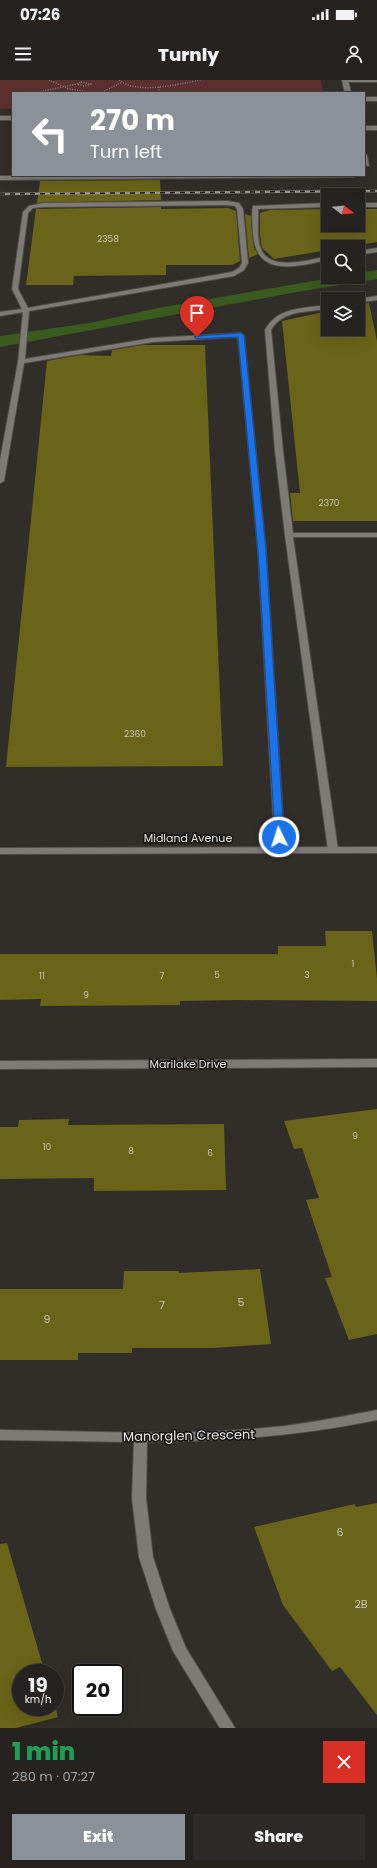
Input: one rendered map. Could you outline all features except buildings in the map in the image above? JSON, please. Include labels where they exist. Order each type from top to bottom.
[{"type":"street","points":[[348,92],[345,80],[377,80]]},
{"type":"street","points":[[365,99],[377,99]]},
{"type":"street","points":[[0,118],[12,118]]},
{"type":"street","points":[[365,128],[377,128]]},
{"type":"street","points":[[0,178],[236,176]]},
{"type":"street","points":[[0,314],[26,310],[234,274],[242,269],[245,263],[240,209],[237,204],[227,203],[43,205],[31,207],[25,213],[15,288],[26,310],[26,322],[22,358],[0,481]]},
{"type":"street","points":[[321,205],[255,206],[258,250],[265,260],[281,266],[321,259]]},
{"type":"street","points":[[365,205],[377,205]]},
{"type":"street","points":[[365,252],[377,250]]},
{"type":"street","points":[[365,300],[377,298]]},
{"type":"street","points":[[321,308],[285,314],[275,319],[270,324],[268,330],[279,451],[289,536],[333,850]]},
{"type":"street","points":[[22,358],[153,340],[241,335],[262,551],[280,850]]},
{"type":"street","points":[[289,536],[377,535]]},
{"type":"street","name":"Midland Avenue","points":[[0,851],[377,850]]},
{"type":"street","name":"Marilake Drive","points":[[0,1065],[377,1063]]},
{"type":"street","name":"Manorglen Crescent","points":[[0,1435],[141,1436],[269,1433],[377,1416]]},
{"type":"street","points":[[141,1436],[140,1498],[146,1557],[162,1609],[180,1651],[228,1728]]},
{"type":"path","points":[[49,80],[66,87],[91,92]]},
{"type":"path","points":[[119,80],[121,83],[127,85],[159,87],[201,80]]},
{"type":"path","points":[[38,92],[83,82],[91,84],[84,86],[77,84]]},
{"type":"path","points":[[102,92],[121,83]]},
{"type":"path","points":[[159,87],[159,92]]},
{"type":"shaded area","points":[[0,80],[321,80],[323,92],[12,92],[12,109],[0,109]]},
{"type":"shaded area","points":[[377,270],[377,279],[365,281],[365,272]]},
{"type":"shaded area","points":[[321,280],[321,284],[346,284],[0,347],[0,336],[90,323],[158,308]]},
{"type":"railway","points":[[0,194],[377,191]]},
{"type":"route","points":[[197,337],[241,335],[262,551],[279,837]]}]
